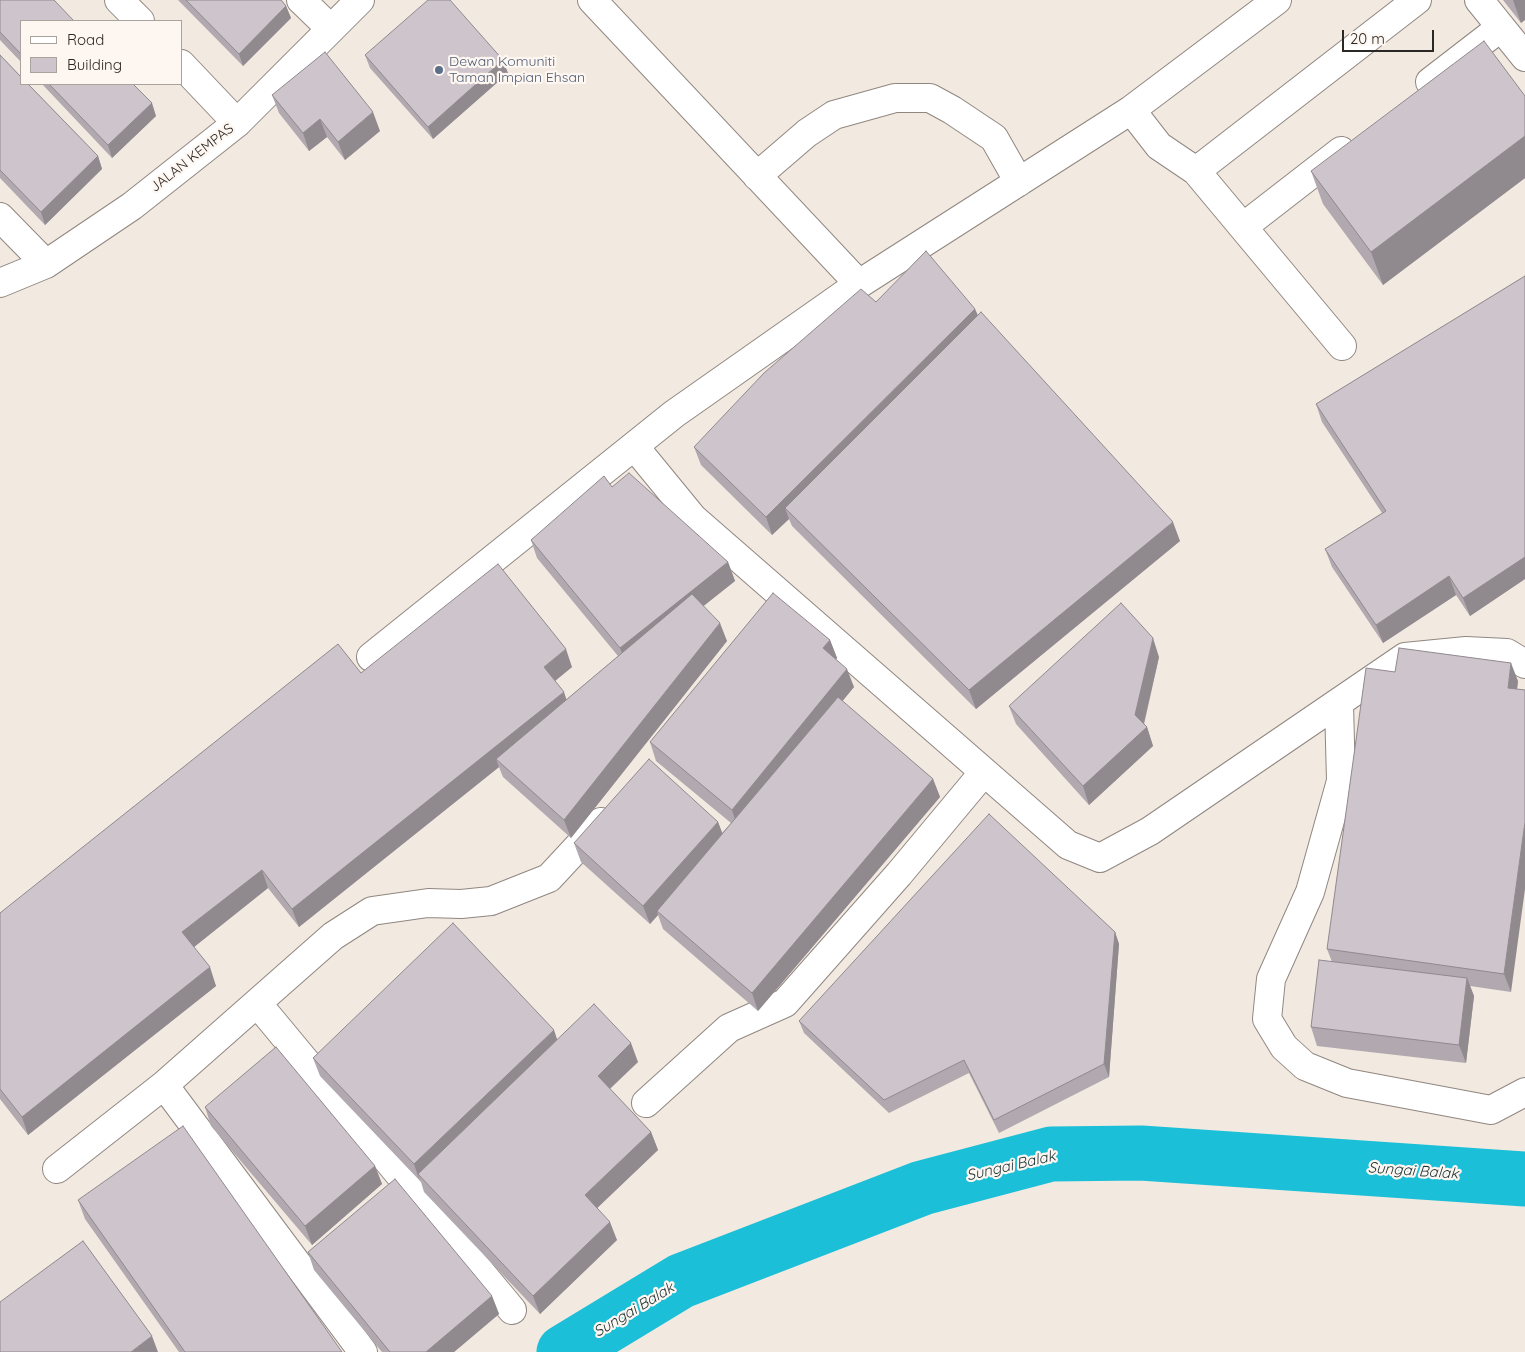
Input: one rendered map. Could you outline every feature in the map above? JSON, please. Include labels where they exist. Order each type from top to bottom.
[{"type":"street","points":[[119,0],[139,20]]},
{"type":"street","points":[[301,0],[331,30]]},
{"type":"street","name":"JALAN KEMPAS","points":[[0,283],[46,264],[132,206],[237,123],[360,0]]},
{"type":"street","points":[[371,657],[674,414],[859,284],[1131,110],[1277,0]]},
{"type":"street","points":[[1196,171],[1417,0]]},
{"type":"street","points":[[1479,0],[1525,57]]},
{"type":"street","points":[[603,4],[758,176],[859,284]]},
{"type":"street","points":[[1407,100],[1500,28]]},
{"type":"street","points":[[182,65],[237,123]]},
{"type":"street","points":[[758,176],[807,133],[834,115],[895,98],[930,98],[994,138],[1019,182]]},
{"type":"street","points":[[1131,110],[1159,146],[1196,171],[1342,346]]},
{"type":"street","points":[[1243,227],[1360,136]]},
{"type":"street","points":[[0,217],[46,264]]},
{"type":"street","points":[[634,446],[693,518],[1068,845],[1100,858],[1150,831],[1405,658],[1466,651],[1507,653],[1525,664]]},
{"type":"street","points":[[761,612],[772,587]]},
{"type":"street","points":[[1339,704],[1341,780],[1310,892],[1271,979],[1267,1019],[1284,1047],[1305,1066],[1347,1083],[1491,1110],[1525,1092]]},
{"type":"street","points":[[646,1103],[729,1028],[785,1004],[899,874],[984,772]]},
{"type":"street","points":[[57,1169],[164,1085],[333,936],[372,911],[428,903],[461,904],[491,901],[549,878],[582,844],[618,802]]},
{"type":"street","points":[[257,1003],[512,1310]]},
{"type":"street","points":[[164,1085],[364,1352]]},
{"type":"building","points":[[0,0],[54,0],[73,20],[20,20],[20,53],[0,32]]},
{"type":"building","points":[[186,0],[281,0],[286,6],[239,54]]},
{"type":"building","name":"Dewan Komuniti Taman Impian Ehsan","points":[[428,0],[450,0],[503,60],[428,127],[365,55]]},
{"type":"building","points":[[1484,41],[1525,96],[1525,136],[1371,252],[1311,171]]},
{"type":"building","points":[[325,52],[373,112],[338,142],[320,119],[303,133],[272,95]]},
{"type":"building","points":[[0,55],[20,76],[20,85],[29,85],[98,156],[41,212],[0,170]]},
{"type":"building","points":[[50,85],[134,85],[152,103],[108,145]]},
{"type":"building","points":[[926,251],[975,309],[766,517],[694,447],[764,373],[861,289],[876,302]]},
{"type":"building","points":[[1525,276],[1525,557],[1463,598],[1449,576],[1376,625],[1325,549],[1386,511],[1316,404]]},
{"type":"building","points":[[981,312],[1173,522],[969,690],[785,508]]},
{"type":"building","points":[[629,473],[728,562],[620,648],[531,540],[604,476],[612,487]]},
{"type":"building","points":[[498,564],[566,649],[544,667],[564,692],[292,909],[262,870],[182,932],[210,967],[22,1117],[0,1089],[0,913],[338,644],[361,673]]},
{"type":"building","points":[[773,593],[830,640],[823,648],[847,669],[732,810],[650,742]]},
{"type":"building","points":[[692,594],[720,623],[564,820],[496,759]]},
{"type":"building","points":[[1121,603],[1153,638],[1135,715],[1147,727],[1083,786],[1009,706]]},
{"type":"building","points":[[1399,648],[1511,663],[1508,688],[1525,690],[1525,822],[1504,974],[1327,949],[1366,668],[1395,672]]},
{"type":"building","points":[[838,697],[933,779],[752,993],[657,911]]},
{"type":"building","points":[[649,759],[718,822],[643,906],[574,843]]},
{"type":"building","points":[[989,814],[1115,932],[1104,1064],[994,1120],[964,1060],[884,1100],[799,1021]]},
{"type":"building","points":[[453,923],[554,1030],[414,1164],[313,1058]]},
{"type":"building","points":[[1319,960],[1467,978],[1459,1045],[1311,1027]]},
{"type":"building","points":[[594,1004],[631,1043],[598,1076],[651,1132],[585,1195],[610,1222],[533,1296],[418,1174]]},
{"type":"building","points":[[276,1047],[375,1166],[305,1226],[205,1107]]},
{"type":"building","points":[[183,1126],[342,1352],[185,1352],[78,1200]]},
{"type":"building","points":[[395,1179],[492,1296],[426,1352],[390,1352],[308,1252]]},
{"type":"building","points":[[83,1241],[152,1336],[131,1352],[0,1352],[0,1302]]},
{"type":"waterway","name":"Sungai Balak","points":[[564,1352],[681,1281],[922,1188],[1051,1154],[1141,1153],[1525,1179]]},
{"type":"place","name":"Dewan Komuniti Taman Impian Ehsan","points":[[439,70]]}]
